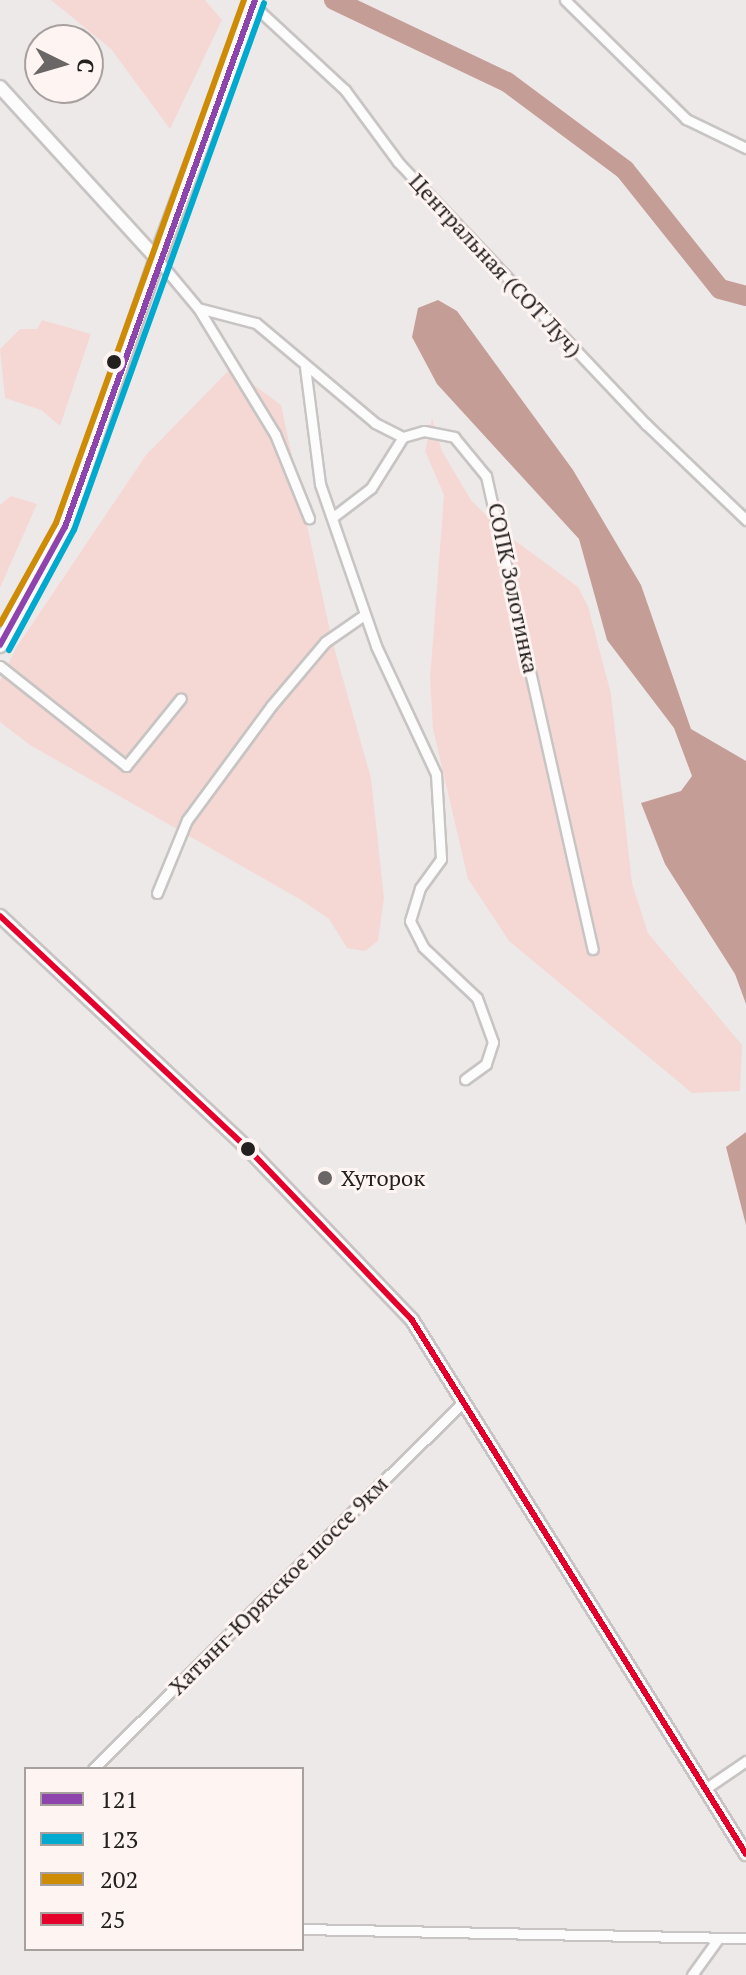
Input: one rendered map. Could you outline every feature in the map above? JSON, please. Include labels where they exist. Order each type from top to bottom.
[{"type":"highway","points":[[157,259],[252,1]]},
{"type":"main road","points":[[0,87],[157,259],[65,527],[0,645]]},
{"type":"main road","points":[[0,916],[370,1272],[412,1320],[746,1854]]},
{"type":"street","points":[[565,0],[686,119],[746,148]]},
{"type":"street","name":"Центральная (СОТ Луч)","points":[[252,1],[345,90],[398,162],[646,424],[746,520]]},
{"type":"street","points":[[157,259],[198,308],[275,434],[309,518]]},
{"type":"street","points":[[198,308],[256,323],[375,423],[403,437],[371,488],[333,517]]},
{"type":"street","points":[[305,367],[315,464],[364,615],[436,774],[441,859],[420,888],[410,921],[423,947],[477,998],[493,1042],[486,1064],[465,1079]]},
{"type":"street","name":"СОПК Золотинка","points":[[403,437],[424,431],[454,437],[493,492],[593,949]]},
{"type":"street","points":[[157,893],[187,820],[271,706],[325,642],[364,615]]},
{"type":"street","points":[[0,666],[126,766],[181,698]]},
{"type":"street","name":"Хатынг-Юряхское шоссе 9км","points":[[95,1767],[463,1402]]},
{"type":"street","points":[[705,1789],[746,1761]]},
{"type":"street","points":[[304,1929],[746,1938]]},
{"type":"street","points":[[692,1975],[718,1939]]},
{"type":"shaded area","points":[[51,0],[205,0],[222,20],[170,129],[104,43],[104,24],[80,24]]},
{"type":"shaded area","points":[[438,300],[457,311],[573,470],[641,585],[691,729],[746,761],[746,1004],[735,974],[665,864],[641,803],[681,791],[692,776],[674,728],[607,640],[579,539],[437,384],[412,337],[418,308]]},
{"type":"shaded area","points":[[42,320],[91,334],[60,426],[41,410],[5,398],[0,349],[20,329],[37,329]]},
{"type":"shaded area","points":[[231,368],[281,405],[332,640],[371,778],[384,898],[378,941],[365,951],[347,948],[329,919],[301,900],[30,745],[0,722],[0,681],[16,648],[146,455]]},
{"type":"shaded area","points":[[432,418],[442,451],[471,500],[501,530],[578,587],[588,606],[611,694],[632,883],[648,933],[742,1045],[740,1091],[692,1093],[509,941],[468,879],[433,729],[430,679],[444,495],[425,451]]},
{"type":"shaded area","points":[[11,496],[37,504],[0,588],[0,505]]},
{"type":"shaded area","points":[[746,1132],[746,1225],[726,1147]]},
{"type":"waterway","points":[[334,0],[507,82],[625,170],[720,289],[746,296]]},
{"type":"transit line","name":"202","points":[[0,624],[56,523],[244,0]]},
{"type":"transit line","name":"121","points":[[0,645],[65,527],[255,0]]},
{"type":"transit line","name":"123","points":[[9,650],[74,530],[264,3]]},
{"type":"transit line","name":"25","points":[[0,916],[252,1153],[412,1320],[746,1854]]},
{"type":"place","name":"Хуторок","points":[[325,1178]]}]
